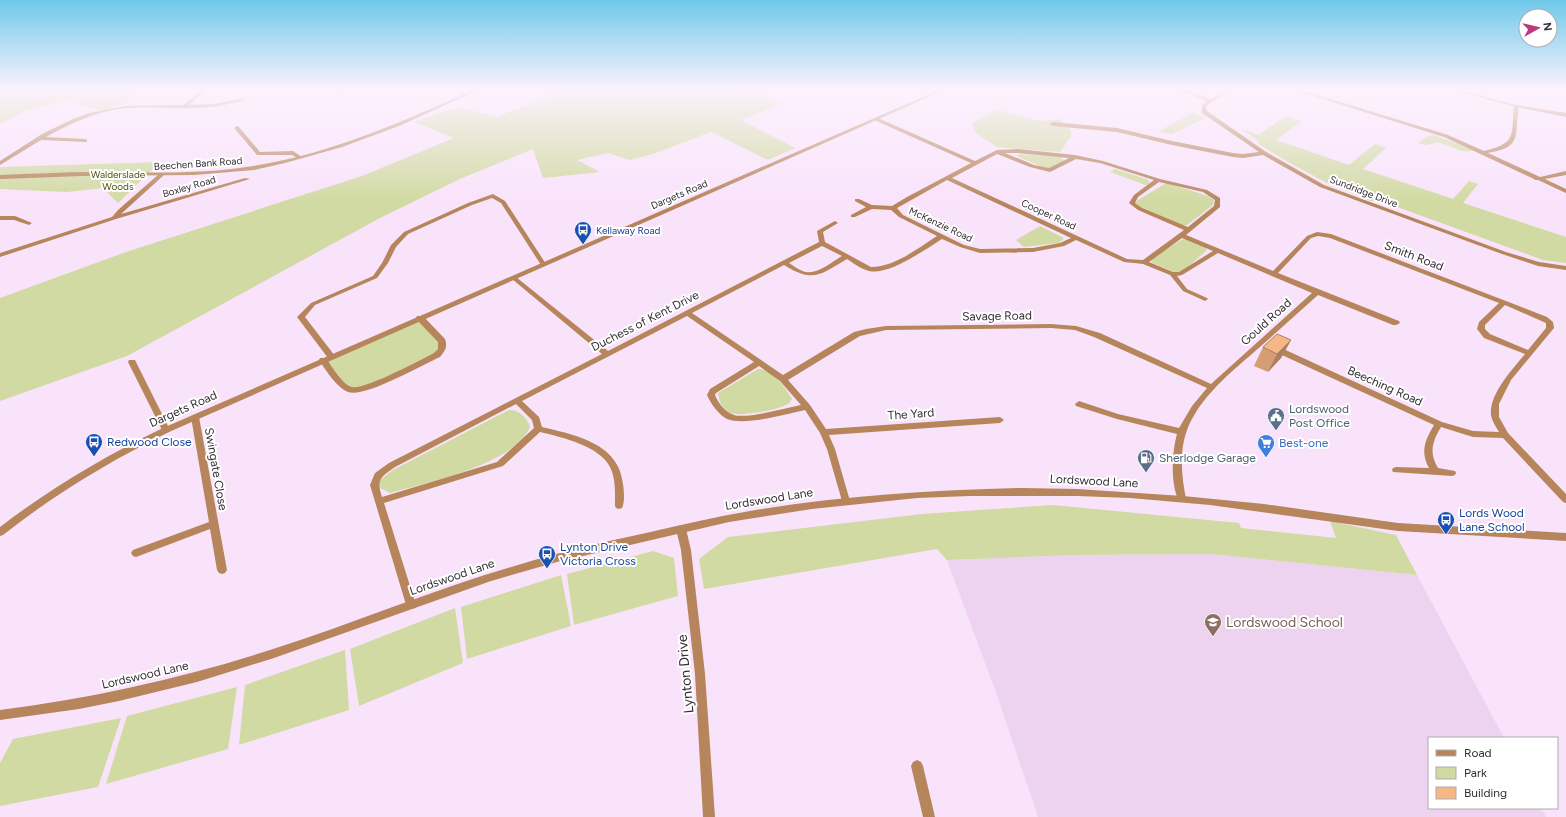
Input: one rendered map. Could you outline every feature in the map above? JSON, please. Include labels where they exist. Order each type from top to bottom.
[{"type":"street","points":[[0,163],[39,138],[61,127]]},
{"type":"street","points":[[237,128],[259,154],[293,154],[299,157],[350,142],[387,127]]},
{"type":"street","name":"Dargets Road","points":[[0,532],[35,505],[96,466],[166,430],[331,356],[514,278],[857,127]]},
{"type":"street","points":[[894,127],[975,163]]},
{"type":"street","points":[[1086,127],[1117,130],[1233,155],[1243,156],[1264,153]]},
{"type":"street","name":"Sundridge Drive","points":[[1226,127],[1264,153],[1322,186],[1342,195],[1504,253],[1538,264],[1566,268]]},
{"type":"street","points":[[1420,127],[1483,153],[1536,179],[1566,191]]},
{"type":"street","points":[[1483,153],[1504,148],[1512,142],[1514,127]]},
{"type":"street","points":[[39,138],[85,141]]},
{"type":"street","name":"McKenzie Road","points":[[1076,238],[1062,245],[1033,250],[980,251],[962,246],[901,216],[893,208],[909,198],[997,152],[1018,151],[1075,157],[1101,162],[1158,180],[1205,192],[1218,199],[1217,207],[1189,230]]},
{"type":"street","points":[[997,152],[1032,166],[1050,170],[1075,157]]},
{"type":"street","name":"Beechen Bank Road","points":[[0,177],[78,174],[161,175],[207,173],[242,169],[299,157]]},
{"type":"street","points":[[1536,179],[1566,173]]},
{"type":"street","name":"Boxley Road","points":[[114,218],[161,175]]},
{"type":"street","name":"Cooper Road","points":[[947,178],[1126,261],[1144,262],[1172,274]]},
{"type":"street","name":"Boxley Road","points":[[0,255],[114,218],[247,179]]},
{"type":"street","points":[[1158,180],[1136,196],[1132,203],[1140,209],[1189,230]]},
{"type":"street","points":[[331,356],[301,317],[313,304],[375,277],[385,263],[393,246],[406,233],[470,204],[492,196],[503,202],[543,264]]},
{"type":"street","points":[[857,200],[871,207],[893,208]]},
{"type":"street","points":[[853,216],[871,207]]},
{"type":"street","points":[[0,218],[15,218],[28,223]]},
{"type":"street","points":[[835,223],[820,231],[822,242],[870,269],[881,270],[942,236]]},
{"type":"street","points":[[1144,262],[1189,230]]},
{"type":"street","name":"Smith Road","points":[[1275,273],[1309,237],[1317,234],[1331,236],[1504,302],[1549,322],[1550,328],[1528,353]]},
{"type":"street","name":"Gould Road","points":[[1181,235],[1275,273],[1317,292],[1211,387],[1192,412],[1182,432],[1177,468],[1182,499]]},
{"type":"street","name":"Duchess of Kent Drive","points":[[411,605],[374,485],[378,475],[387,468],[688,313],[822,242]]},
{"type":"street","points":[[1172,274],[1183,273],[1218,250]]},
{"type":"street","points":[[783,262],[800,272],[807,274],[815,273],[847,256]]},
{"type":"street","points":[[1172,274],[1185,290],[1205,300]]},
{"type":"street","points":[[514,278],[607,354]]},
{"type":"street","points":[[1317,292],[1396,323]]},
{"type":"street","points":[[1504,302],[1482,324],[1480,329],[1486,336],[1528,353],[1508,379],[1495,404],[1495,417],[1505,435],[1566,500]]},
{"type":"street","points":[[688,313],[783,379],[807,407],[824,432],[831,449],[846,501]]},
{"type":"street","points":[[323,360],[345,387],[350,390],[366,388],[437,355],[442,350],[444,346],[442,341],[420,318]]},
{"type":"street","name":"Savage Road","points":[[783,379],[846,340],[866,331],[886,328],[1051,326],[1076,328],[1097,335],[1211,387]]},
{"type":"street","name":"Beeching Road","points":[[1261,342],[1439,424],[1472,434],[1505,435]]},
{"type":"street","points":[[132,362],[166,430]]},
{"type":"street","points":[[759,362],[713,391],[711,395],[712,400],[724,412],[733,418],[807,407]]},
{"type":"street","points":[[517,401],[536,420],[538,429]]},
{"type":"street","points":[[1079,404],[1117,416],[1182,432]]},
{"type":"street","name":"Swingate Close","points":[[195,417],[222,570]]},
{"type":"street","name":"The Yard","points":[[824,432],[1000,420]]},
{"type":"street","points":[[1435,471],[1426,451],[1429,440],[1439,424]]},
{"type":"street","points":[[379,501],[500,464],[538,429]]},
{"type":"street","points":[[538,429],[566,436],[601,451],[611,460],[620,486],[619,506]]},
{"type":"street","points":[[1396,470],[1452,473]]},
{"type":"street","name":"Lordswood Lane","points":[[0,715],[22,713],[95,700],[195,678],[312,641],[411,605],[549,560],[623,541],[752,514],[846,501],[995,491],[1086,492],[1182,499],[1272,508],[1402,527],[1566,537]]},
{"type":"street","name":"Swingate Close","points":[[136,553],[213,524]]},
{"type":"street","name":"Lynton Drive","points":[[681,529],[689,573],[700,674],[709,817]]},
{"type":"street","points":[[917,766],[929,817]]},
{"type":"shaded area","name":"Lordswood School","points":[[1210,554],[1417,575],[1503,737],[1428,737],[1428,809],[1542,809],[1546,817],[1038,817],[998,698],[947,560],[1073,555]]},
{"type":"green space","points":[[427,127],[755,127],[795,148],[768,160],[711,132],[656,153],[630,160],[608,153],[577,160],[600,172],[543,178],[533,149],[462,178],[380,218],[127,356],[0,401],[0,298],[126,252],[362,176],[454,138]]},
{"type":"green space","points":[[973,127],[1067,127],[1071,131],[1071,136],[1060,152],[997,147],[975,132]]},
{"type":"green space","points":[[1167,127],[1186,127],[1172,134],[1158,132]]},
{"type":"green space","points":[[1270,127],[1294,127],[1276,140],[1349,165],[1375,144],[1386,148],[1363,169],[1453,199],[1469,181],[1478,184],[1463,203],[1566,237],[1566,263],[1543,260],[1378,200],[1371,201],[1327,183],[1260,145],[1256,139],[1241,129],[1259,135]]},
{"type":"green space","points":[[1434,135],[1474,150],[1461,151],[1444,144],[1437,143],[1425,145],[1418,143],[1428,136]]},
{"type":"green space","points":[[1022,154],[1061,157],[1064,161],[1049,168],[1043,167],[1018,157],[1017,155]]},
{"type":"green space","name":"Walderslade Woods","points":[[160,162],[118,203],[103,188],[67,192],[0,189],[0,167]]},
{"type":"green space","points":[[1115,169],[1146,179],[1149,181],[1149,184],[1145,185],[1110,172]]},
{"type":"green space","points":[[1166,183],[1208,196],[1214,200],[1213,205],[1187,225],[1181,225],[1142,209],[1135,202]]},
{"type":"green space","points":[[1040,226],[1064,238],[1059,243],[1024,247],[1016,240]]},
{"type":"green space","points":[[1183,239],[1196,242],[1207,250],[1183,271],[1177,273],[1153,263],[1150,259]]},
{"type":"green space","points":[[420,318],[442,341],[442,350],[366,388],[350,390],[323,360]]},
{"type":"green space","points":[[758,369],[774,375],[792,399],[789,403],[775,409],[750,414],[735,414],[725,410],[720,402],[718,393]]},
{"type":"green space","points":[[510,410],[517,411],[523,415],[530,427],[521,440],[506,452],[489,462],[426,483],[390,493],[380,488],[380,480],[393,470]]},
{"type":"green space","points":[[1053,505],[1239,523],[1241,528],[1336,538],[1330,521],[1396,535],[1417,575],[1210,554],[1073,555],[947,560],[937,549],[704,589],[699,559],[728,537],[922,514]]},
{"type":"green space","points":[[653,551],[674,558],[678,596],[574,625],[567,574]]},
{"type":"green space","points":[[561,575],[571,626],[467,659],[461,607]]},
{"type":"green space","points":[[455,608],[463,663],[359,706],[350,649]]},
{"type":"green space","points":[[345,650],[349,710],[239,745],[245,685]]},
{"type":"green space","points":[[237,687],[228,749],[106,784],[127,716]]},
{"type":"green space","points":[[121,718],[98,787],[0,806],[0,763],[13,739]]},
{"type":"building","points":[[1277,334],[1291,340],[1277,354],[1263,347]]},
{"type":"place","name":"Kellaway Road","points":[[583,245]]},
{"type":"place","name":"Lordswood Post Office","points":[[1276,431]]},
{"type":"place","name":"Redwood Close","points":[[94,457]]},
{"type":"place","name":"Best-one","points":[[1266,458]]},
{"type":"place","name":"Sherlodge Garage","points":[[1146,473]]},
{"type":"place","name":"Lords Wood Lane School","points":[[1446,535]]},
{"type":"place","name":"Lynton Drive Victoria Cross","points":[[547,569]]},
{"type":"place","name":"Lordswood School","points":[[1213,637]]}]
